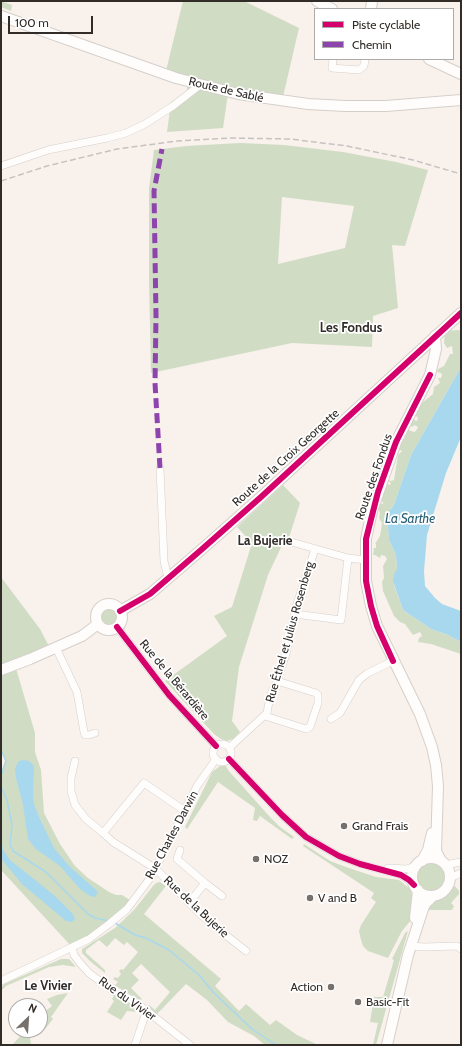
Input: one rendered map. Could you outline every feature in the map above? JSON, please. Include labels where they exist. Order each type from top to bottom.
[{"type":"street","points":[[317,1],[330,8]]},
{"type":"street","name":"Route de Sablé","points":[[1,16],[137,65],[200,85],[265,99],[326,105],[386,106],[461,100]]},
{"type":"street","points":[[333,60],[332,68],[359,70],[364,66],[365,60]]},
{"type":"street","points":[[431,60],[461,74]]},
{"type":"street","points":[[1,166],[48,150],[126,133],[145,124],[173,106],[200,85]]},
{"type":"street","name":"Route de la Croix Georgette","points":[[120,611],[150,594],[261,497],[461,313]]},
{"type":"street","name":"Route des Fondus","points":[[435,336],[436,349],[430,375],[396,442],[376,499],[366,538],[366,582],[377,626],[430,738],[436,760],[438,775],[436,851],[443,863]]},
{"type":"street","points":[[160,468],[164,561],[168,578]]},
{"type":"street","name":"Rue Éthel et Julius Rosenberg","points":[[288,541],[348,558],[366,560]]},
{"type":"street","name":"Rue Éthel et Julius Rosenberg","points":[[230,747],[265,716],[268,709],[270,696],[278,681],[303,582],[315,549]]},
{"type":"street","points":[[295,614],[341,620],[348,558]]},
{"type":"street","points":[[110,604],[114,605],[120,611],[121,620],[117,627],[113,630],[104,630],[98,624],[96,616],[98,609],[102,606],[110,604]]},
{"type":"street","points":[[1,670],[82,636],[98,624]]},
{"type":"street","name":"Rue de la Bérardière","points":[[117,627],[169,695],[216,746]]},
{"type":"street","points":[[56,648],[77,692],[85,735],[95,733]]},
{"type":"street","points":[[331,718],[340,713],[359,680],[368,673],[393,661]]},
{"type":"street","points":[[265,716],[306,729],[310,728],[318,703],[318,695],[316,693],[278,681]]},
{"type":"street","points":[[222,744],[230,747],[232,753],[229,759],[223,762],[216,759],[214,751],[216,746],[222,744]]},
{"type":"street","name":"Rue Charles Darwin","points":[[1,980],[72,948],[105,928],[130,905],[156,869],[205,773],[216,759]]},
{"type":"street","points":[[229,759],[282,816],[303,835],[339,856],[366,866],[401,875],[426,895],[433,896],[445,890],[449,884],[449,871],[443,863]]},
{"type":"street","name":"Rue de la Bujerie","points":[[75,761],[71,778],[71,791],[76,805],[86,819],[113,842],[156,869],[218,930],[246,951]]},
{"type":"street","points":[[103,833],[144,783],[185,811]]},
{"type":"street","name":"Route des Fondus","points":[[419,863],[428,850],[438,806]]},
{"type":"street","points":[[180,850],[177,859],[222,896]]},
{"type":"street","points":[[366,866],[402,870],[411,869],[419,863],[431,858],[443,863],[461,862]]},
{"type":"street","points":[[387,1045],[409,950],[416,910],[416,888],[412,876],[419,863]]},
{"type":"street","points":[[450,878],[461,873]]},
{"type":"street","points":[[190,903],[205,883]]},
{"type":"street","points":[[409,950],[425,904],[433,896]]},
{"type":"street","points":[[409,950],[424,947],[457,946],[461,948]]},
{"type":"street","name":"Rue du Vivier","points":[[72,948],[74,955],[80,963],[97,979],[138,1004],[190,1045]]},
{"type":"street","points":[[135,1045],[144,1018],[148,1012]]},
{"type":"green space","points":[[1,1],[12,5],[11,11],[1,7]]},
{"type":"green space","points":[[183,1],[244,1],[299,28],[282,101],[228,94],[223,128],[167,132],[171,102],[187,92],[187,86],[164,79]]},
{"type":"green space","points":[[240,143],[284,145],[343,152],[428,170],[405,246],[392,245],[398,308],[373,316],[372,347],[292,343],[151,373],[149,188],[154,150],[186,146]],"holes":[[[282,197],[354,206],[345,248],[278,264]]]},
{"type":"green space","points":[[445,331],[461,331],[461,367],[411,455],[394,505],[388,515],[388,527],[389,540],[396,555],[397,569],[394,585],[403,610],[431,629],[448,635],[461,642],[461,654],[431,644],[418,642],[419,638],[422,636],[420,632],[413,635],[405,624],[400,622],[394,616],[383,591],[383,566],[387,559],[385,556],[381,555],[380,558],[373,555],[374,548],[376,548],[375,544],[380,536],[382,523],[379,518],[380,513],[378,508],[379,503],[383,504],[383,502],[379,501],[386,484],[390,485],[391,483],[386,479],[391,481],[394,480],[398,455],[402,451],[398,449],[405,438],[404,434],[406,429],[414,432],[416,431],[418,427],[409,425],[411,419],[417,421],[418,417],[415,416],[415,412],[422,403],[433,394],[434,387],[440,383],[438,378],[441,378],[442,375],[441,373],[437,372],[438,369],[444,366],[450,354],[453,354],[452,346],[447,348],[444,343]]},
{"type":"green space","points":[[283,485],[300,503],[287,544],[283,543],[268,575],[239,667],[232,721],[240,732],[233,739],[227,741],[214,734],[165,681],[227,636],[214,616],[232,607],[252,543],[237,527]]},
{"type":"green space","points":[[1,577],[40,629],[51,650],[15,665],[35,733],[35,752],[41,770],[44,813],[60,844],[75,866],[88,878],[109,892],[116,895],[122,895],[133,902],[127,909],[72,947],[1,870],[1,775],[5,761],[1,750]]},
{"type":"green space","points":[[109,607],[116,610],[119,617],[116,624],[109,627],[102,624],[99,617],[102,610]]},
{"type":"green space","points":[[220,766],[226,766],[270,817],[280,827],[294,837],[292,839],[260,816],[257,821],[253,820],[255,808],[218,782],[187,829],[185,827],[212,772]]},
{"type":"green space","points":[[304,844],[330,861],[376,877],[399,880],[410,889],[413,897],[411,920],[402,931],[388,958],[368,951],[363,946],[359,931],[361,925],[376,902],[371,898],[374,893],[303,846]]},
{"type":"green space","points":[[431,862],[442,866],[446,877],[442,888],[431,892],[420,888],[416,877],[420,866]]},
{"type":"green space","points":[[160,882],[166,886],[144,914],[221,979],[215,986],[239,1011],[246,1004],[270,1025],[276,1020],[297,1035],[318,1045],[265,1045],[254,1036],[228,1022],[207,1000],[186,984],[157,1014],[148,1006],[149,1005],[155,1010],[170,992],[141,964],[132,973],[139,980],[131,988],[142,999],[140,1000],[115,985],[118,982],[113,979],[115,977],[118,978],[121,974],[119,971],[121,969],[123,970],[138,952],[127,942],[124,945],[115,938],[107,947],[99,940],[86,950],[86,953],[105,970],[105,973],[110,977],[91,962],[82,953],[82,949],[115,928],[134,910],[153,886]]},
{"type":"green space","points":[[455,886],[459,891],[459,894],[451,903],[454,906],[452,910],[428,910],[434,901],[446,896]]},
{"type":"green space","points":[[408,931],[376,1045],[373,1045],[378,1023],[370,1022],[374,997],[383,997],[394,960],[392,959],[405,933]]},
{"type":"green space","points":[[61,959],[69,959],[76,967],[63,965],[49,967],[6,986],[1,991],[4,984]]},
{"type":"green space","points":[[103,987],[131,1004],[138,1012],[127,1011],[121,1020],[107,1012],[114,1001],[112,999],[114,996],[102,988]]},
{"type":"green space","points":[[68,993],[51,1017],[53,1019],[48,1025],[48,1009],[52,1006],[48,999]]},
{"type":"green space","points":[[19,1038],[30,1038],[31,1045],[12,1045]]},
{"type":"water","name":"La Sarthe","points":[[461,367],[461,437],[446,473],[427,535],[424,571],[425,586],[435,598],[442,604],[461,611],[461,642],[448,635],[431,629],[403,610],[393,581],[394,574],[397,569],[396,555],[389,540],[388,527],[389,511],[394,505],[411,455]]},
{"type":"water","points":[[19,761],[29,761],[34,766],[34,804],[54,848],[69,866],[98,892],[95,897],[90,896],[80,889],[60,866],[36,849],[28,839],[23,805],[15,769]]},
{"type":"water","points":[[1,837],[3,850],[10,860],[55,896],[73,914],[75,919],[72,922],[66,921],[22,884],[1,859]]},
{"type":"waterway","points":[[1,750],[6,761],[1,775]]},
{"type":"waterway","points":[[1,787],[7,800],[12,825],[10,845],[13,851],[46,872],[88,914],[95,918],[109,921]]},
{"type":"waterway","points":[[115,923],[135,935],[146,938],[169,950],[199,975],[213,992],[252,1029],[276,1045]]},
{"type":"railway","points":[[1,181],[47,166],[117,149],[177,141],[230,138],[290,139],[347,146],[413,160],[461,174]]},
{"type":"marked path","points":[[160,468],[155,383],[156,316],[154,191],[162,149]]},
{"type":"cycle path","points":[[120,611],[150,594],[201,550],[261,497],[461,313]]},
{"type":"cycle path","points":[[393,661],[377,626],[371,606],[366,581],[366,539],[378,492],[396,442],[430,375]]},
{"type":"cycle path","points":[[117,627],[169,695],[216,746]]},
{"type":"cycle path","points":[[229,759],[282,815],[306,837],[339,856],[360,864],[401,875],[414,885]]},
{"type":"place","name":"Grand Frais","points":[[344,826]]},
{"type":"place","name":"NOZ","points":[[256,859]]},
{"type":"place","name":"V and B","points":[[310,898]]},
{"type":"place","name":"Action","points":[[331,987]]},
{"type":"place","name":"Basic-Fit","points":[[358,1002]]},
{"type":"district","name":"Les Fondus","points":[[351,328]]},
{"type":"district","name":"La Bujerie","points":[[265,541]]},
{"type":"district","name":"Le Vivier","points":[[48,986]]}]
